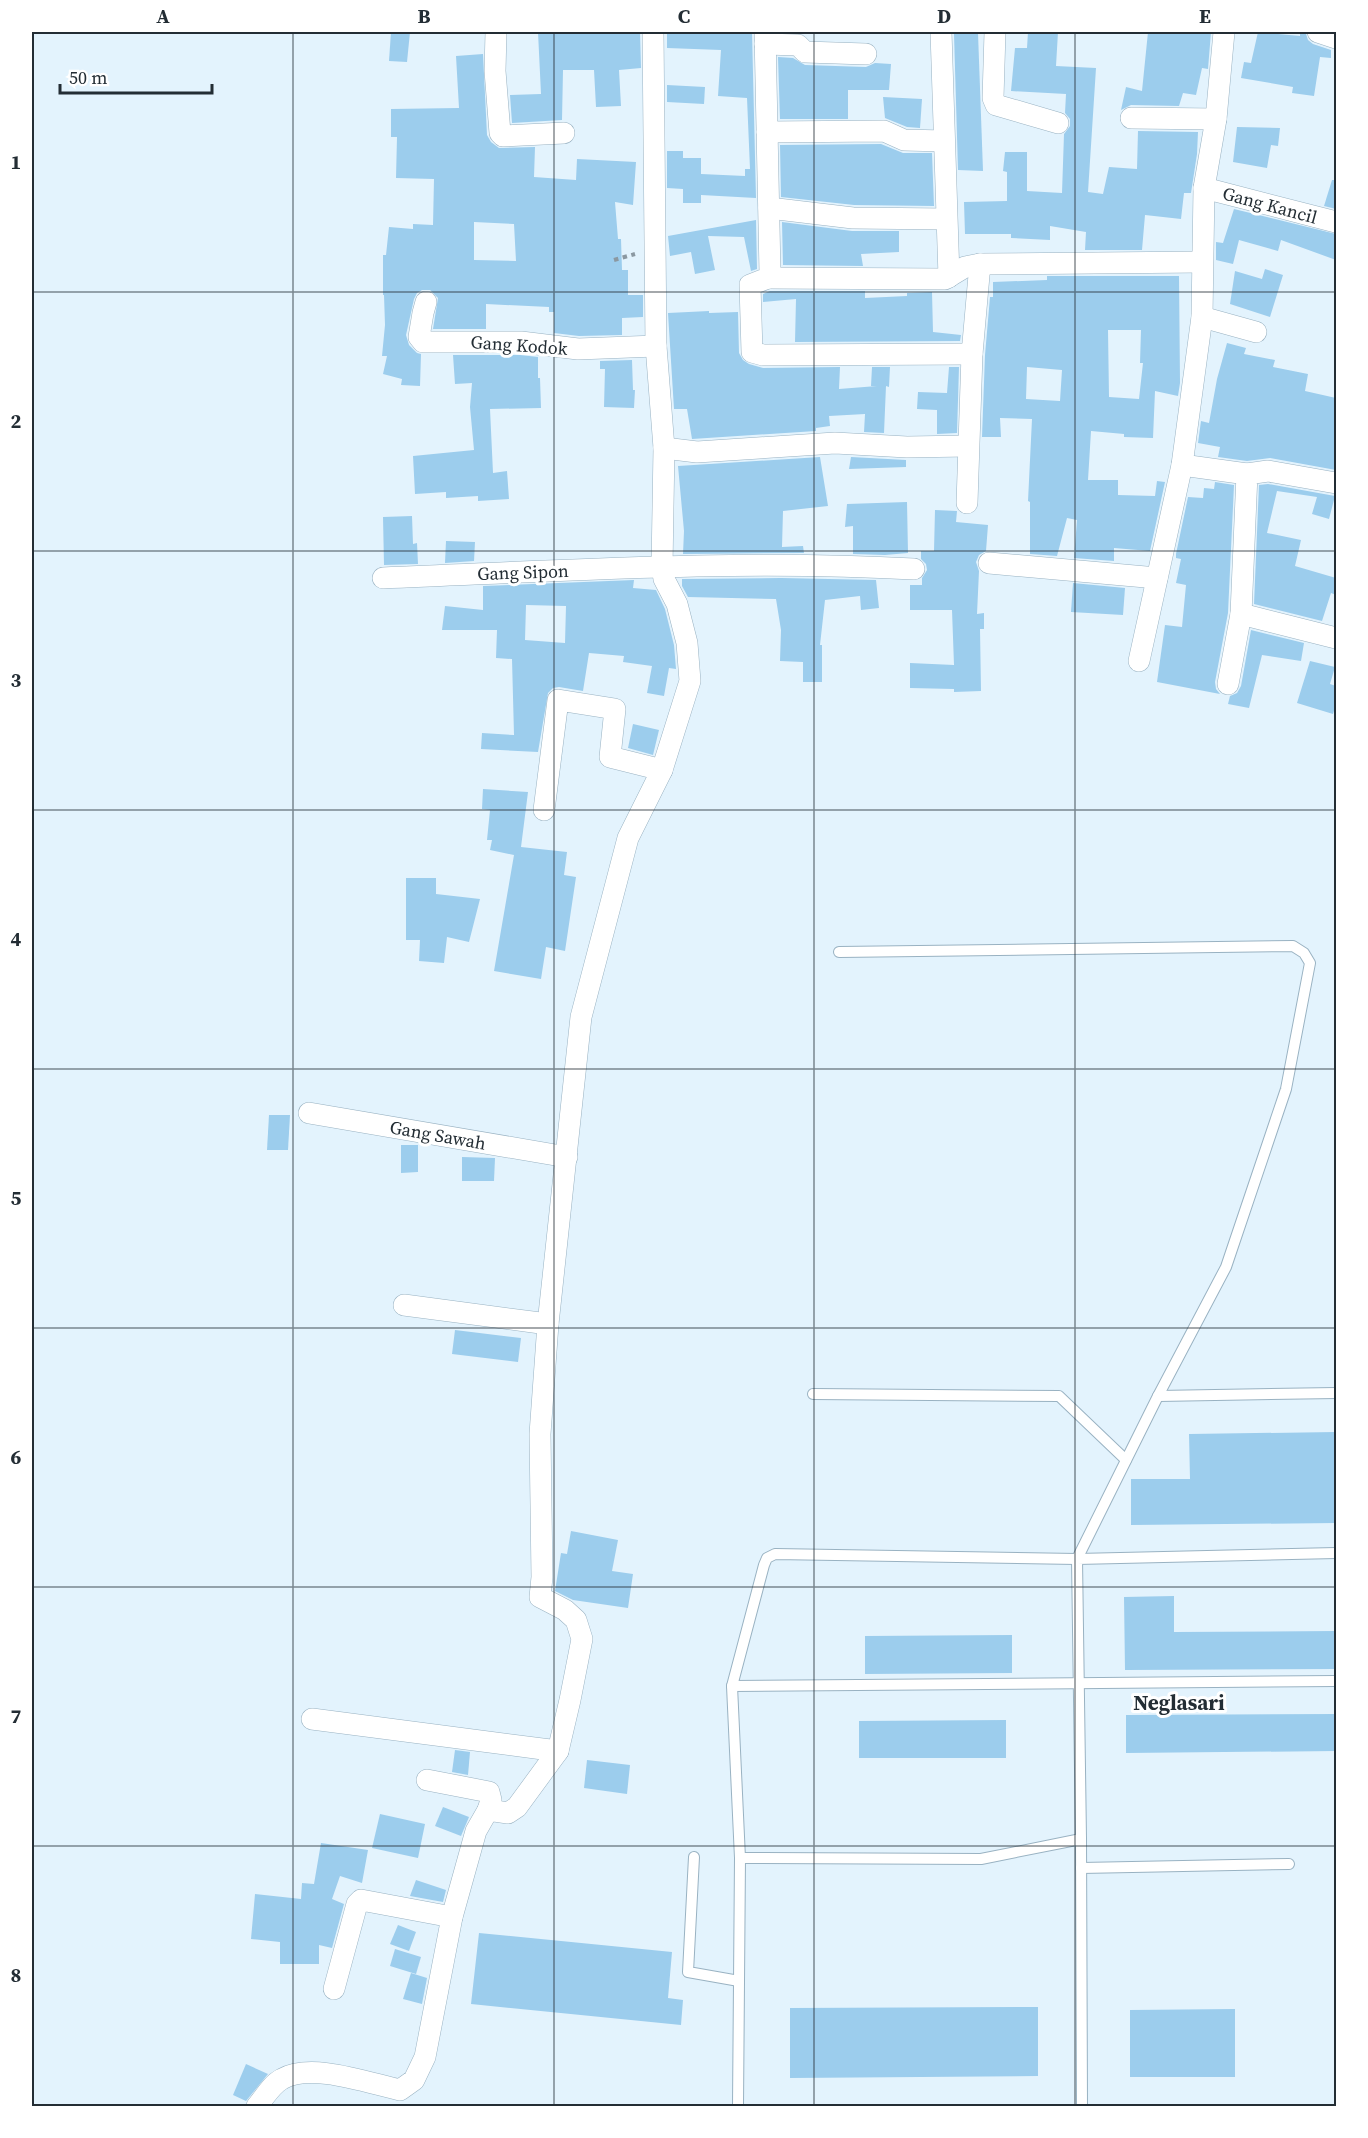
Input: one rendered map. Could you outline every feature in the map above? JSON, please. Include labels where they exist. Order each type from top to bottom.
[{"type":"street","points":[[496,32],[495,71],[500,133],[503,136],[564,133]]},
{"type":"street","points":[[488,1810],[508,1813],[517,1807],[558,1751],[582,1639],[576,1620],[565,1610],[540,1597],[542,1577],[540,1434],[548,1324],[581,1017],[628,838],[662,770],[690,681],[687,643],[677,604],[664,579],[662,567],[664,448],[656,346],[653,32]]},
{"type":"street","points":[[941,32],[949,277]]},
{"type":"street","points":[[995,32],[993,98],[996,105],[1058,123]]},
{"type":"street","points":[[1139,661],[1182,465],[1202,317],[1204,188],[1216,119],[1224,32]]},
{"type":"street","points":[[1317,32],[1336,38]]},
{"type":"street","points":[[768,278],[770,273],[765,38],[798,45],[805,52],[866,54]]},
{"type":"street","points":[[1131,118],[1216,119]]},
{"type":"street","points":[[767,132],[884,131],[904,140],[944,141]]},
{"type":"street","name":"Gang Kancil","points":[[1204,188],[1336,222]]},
{"type":"street","points":[[769,208],[853,219],[946,219]]},
{"type":"street","points":[[972,354],[756,355],[751,348],[750,285],[768,278],[945,279],[966,267],[980,264],[1202,262]]},
{"type":"street","points":[[967,503],[972,354],[980,264]]},
{"type":"street","name":"Gang Kodok","points":[[426,302],[419,337],[423,342],[521,342],[578,349],[656,346]]},
{"type":"street","points":[[1202,317],[1256,332]]},
{"type":"street","points":[[664,448],[697,452],[835,443],[907,447],[968,446]]},
{"type":"street","points":[[1182,465],[1247,474],[1268,471],[1336,483]]},
{"type":"street","points":[[1228,684],[1241,614],[1247,474]]},
{"type":"street","points":[[989,563],[1157,578]]},
{"type":"street","name":"Gang Sipon","points":[[383,578],[662,567],[846,566],[914,569]]},
{"type":"street","points":[[1241,614],[1336,638]]},
{"type":"street","points":[[544,810],[558,700],[615,709],[610,757],[662,770]]},
{"type":"street","name":"Gang Sawah","points":[[309,1113],[567,1157]]},
{"type":"street","points":[[405,1305],[548,1324]]},
{"type":"street","points":[[312,1719],[558,1751]]},
{"type":"street","points":[[257,2106],[280,2080],[296,2072],[314,2071],[400,2090],[414,2080],[424,2057],[452,1917],[476,1831],[491,1800],[489,1792],[427,1780]]},
{"type":"street","points":[[334,1989],[357,1904],[361,1900],[452,1917]]},
{"type":"lane","points":[[839,952],[1293,946],[1304,953],[1310,963],[1286,1089],[1226,1267],[1158,1396],[1077,1559],[1082,2106]]},
{"type":"lane","points":[[1158,1396],[1336,1393]]},
{"type":"lane","points":[[813,1394],[1059,1396],[1126,1460]]},
{"type":"lane","points":[[738,2106],[740,1858],[732,1686],[767,1558],[775,1554],[1077,1559],[1336,1553]]},
{"type":"lane","points":[[732,1686],[1336,1681]]},
{"type":"lane","points":[[740,1858],[981,1859],[1081,1839]]},
{"type":"lane","points":[[694,1857],[688,1972],[739,1981]]},
{"type":"lane","points":[[1081,1868],[1289,1864]]},
{"type":"building","points":[[391,32],[410,32],[407,62],[389,61]]},
{"type":"building","points":[[538,32],[640,32],[641,68],[619,70],[621,106],[596,107],[594,70],[563,70],[562,120],[512,123],[510,95],[541,94]]},
{"type":"building","points":[[667,32],[730,32],[730,34],[752,32],[756,198],[701,195],[701,203],[683,203],[683,189],[667,188],[667,151],[683,151],[683,158],[701,158],[701,174],[745,176],[745,169],[750,169],[747,98],[718,96],[721,50],[667,48]]},
{"type":"building","points":[[1028,32],[1058,32],[1056,66],[1096,68],[1088,192],[1103,194],[1109,167],[1137,169],[1138,131],[1198,132],[1191,193],[1184,193],[1181,219],[1145,215],[1142,250],[1085,250],[1086,232],[1050,226],[1050,240],[1011,238],[1011,234],[965,234],[964,202],[1007,201],[1007,172],[1003,171],[1005,152],[1027,152],[1027,191],[1062,193],[1064,134],[1070,126],[1070,119],[1065,113],[1066,94],[1011,91],[1015,48],[1027,48]]},
{"type":"building","points":[[1148,32],[1211,32],[1208,69],[1202,68],[1196,95],[1183,93],[1179,106],[1131,105],[1121,110],[1126,87],[1142,91]]},
{"type":"building","points":[[1258,32],[1300,36],[1300,34],[1306,34],[1308,40],[1313,44],[1331,50],[1331,58],[1320,57],[1314,96],[1292,93],[1293,87],[1241,78],[1244,62],[1251,63]]},
{"type":"building","points":[[978,33],[983,171],[958,170],[954,34]]},
{"type":"building","points":[[483,54],[487,135],[491,142],[499,148],[535,147],[534,177],[576,180],[577,159],[636,162],[633,205],[615,202],[618,239],[621,239],[622,270],[628,270],[628,295],[643,295],[643,317],[622,318],[622,335],[579,336],[554,333],[554,312],[549,312],[549,307],[486,304],[486,329],[433,329],[438,298],[430,290],[422,290],[414,299],[406,335],[409,345],[421,354],[420,386],[401,385],[402,379],[383,374],[387,356],[382,356],[385,325],[383,255],[386,255],[389,227],[413,229],[413,224],[433,225],[434,179],[396,178],[397,137],[391,137],[391,109],[459,108],[456,56]],"holes":[[[474,222],[514,224],[516,261],[474,260]]]},
{"type":"building","points":[[778,57],[793,58],[805,65],[866,67],[875,63],[891,64],[889,90],[848,90],[848,119],[780,119]]},
{"type":"building","points":[[667,85],[705,87],[704,104],[667,102]]},
{"type":"building","points":[[883,97],[922,99],[920,128],[907,127],[885,118]]},
{"type":"building","points":[[1237,127],[1280,128],[1278,146],[1271,145],[1267,168],[1233,162]]},
{"type":"building","points":[[881,144],[903,153],[932,153],[934,206],[854,205],[781,197],[780,145]]},
{"type":"building","points":[[1332,180],[1336,180],[1336,209],[1324,206]]},
{"type":"building","points":[[1234,209],[1336,234],[1336,260],[1281,240],[1278,251],[1239,240],[1233,264],[1216,260],[1216,242],[1223,243]]},
{"type":"building","points":[[756,220],[757,269],[751,271],[744,237],[708,236],[715,270],[695,274],[691,252],[670,256],[668,236]]},
{"type":"building","points":[[782,222],[852,231],[899,231],[899,252],[861,254],[863,266],[783,265]]},
{"type":"building","points":[[1265,269],[1283,275],[1270,317],[1230,304],[1235,271],[1262,279]]},
{"type":"building","points":[[1047,276],[1179,276],[1180,383],[1178,396],[1155,391],[1153,438],[1124,437],[1124,434],[1091,431],[1088,480],[1118,480],[1118,495],[1155,496],[1157,481],[1165,482],[1150,551],[1114,548],[1114,561],[1074,558],[1077,520],[1067,518],[1057,556],[1030,554],[1030,502],[1028,501],[1032,419],[1000,418],[1001,437],[982,437],[985,355],[993,282],[1047,280]],"holes":[[[1108,330],[1141,330],[1140,363],[1143,363],[1139,399],[1109,397]],[[1027,367],[1062,370],[1060,401],[1026,399]]]},
{"type":"building","points":[[770,291],[865,291],[865,298],[932,292],[933,332],[961,335],[960,341],[795,342],[796,299],[763,302],[763,294]]},
{"type":"building","points":[[709,311],[709,313],[738,312],[739,353],[749,364],[763,368],[840,367],[839,389],[877,386],[871,386],[872,367],[890,367],[889,387],[886,386],[884,433],[864,432],[865,414],[829,416],[830,426],[816,428],[816,431],[692,439],[687,409],[674,409],[668,313]]},
{"type":"building","points":[[1227,343],[1246,348],[1244,354],[1275,360],[1273,367],[1308,374],[1305,391],[1336,398],[1336,470],[1270,458],[1247,461],[1218,457],[1220,447],[1198,443],[1201,421],[1209,423],[1217,379]]},
{"type":"building","points":[[453,355],[538,357],[541,408],[490,409],[493,473],[507,471],[509,499],[478,501],[478,496],[446,498],[446,492],[415,494],[413,456],[474,450],[470,407],[472,383],[455,384]]},
{"type":"building","points":[[632,360],[634,408],[604,407],[605,369],[600,369],[600,361]]},
{"type":"building","points":[[949,367],[959,367],[957,433],[937,434],[937,410],[917,409],[918,392],[947,393]]},
{"type":"building","points":[[820,457],[828,506],[783,511],[782,547],[803,546],[804,553],[683,554],[684,531],[678,466]]},
{"type":"building","points":[[851,457],[906,460],[906,467],[849,469]]},
{"type":"building","points":[[1215,482],[1234,485],[1228,613],[1215,682],[1220,694],[1157,682],[1165,625],[1182,627],[1186,585],[1176,583],[1181,559],[1176,558],[1176,554],[1188,497],[1203,498],[1204,488],[1214,489]]},
{"type":"building","points":[[1268,484],[1335,496],[1329,519],[1312,514],[1317,497],[1277,491],[1267,533],[1301,540],[1295,566],[1336,578],[1336,595],[1331,593],[1322,621],[1254,604],[1259,485]]},
{"type":"building","points":[[907,502],[908,553],[853,554],[853,526],[845,527],[847,504]]},
{"type":"building","points":[[935,510],[957,511],[956,522],[988,525],[986,551],[979,555],[976,562],[979,571],[977,614],[984,613],[984,629],[980,629],[981,691],[954,692],[954,689],[910,688],[910,663],[954,665],[952,610],[910,610],[910,585],[922,585],[922,578],[927,570],[926,564],[921,559],[921,551],[934,551]]},
{"type":"building","points":[[412,516],[413,544],[417,543],[418,564],[384,565],[383,517]]},
{"type":"building","points":[[446,541],[475,542],[474,561],[445,563]]},
{"type":"building","points":[[682,579],[876,580],[879,608],[861,610],[860,596],[825,600],[820,645],[822,645],[822,682],[803,682],[803,662],[780,661],[781,630],[776,599],[688,597],[682,586]]},
{"type":"building","points":[[634,580],[633,588],[656,590],[665,609],[674,645],[676,669],[669,668],[664,696],[647,693],[652,666],[623,662],[624,656],[589,653],[583,691],[559,687],[553,688],[548,693],[538,752],[481,749],[482,733],[514,735],[512,659],[496,658],[497,630],[442,630],[445,606],[483,610],[483,586]],"holes":[[[526,605],[566,606],[565,643],[525,640]]]},
{"type":"building","points":[[1073,583],[1125,588],[1123,615],[1071,612]]},
{"type":"building","points":[[1251,630],[1304,643],[1301,661],[1262,655],[1249,708],[1228,704],[1230,696],[1237,693],[1241,686]]},
{"type":"building","points":[[1310,661],[1335,667],[1330,684],[1336,686],[1336,704],[1333,714],[1297,703]]},
{"type":"building","points":[[633,724],[659,730],[653,755],[628,748]]},
{"type":"building","points":[[483,789],[528,792],[521,847],[567,852],[564,875],[576,877],[565,951],[546,947],[541,979],[494,971],[514,855],[490,850],[492,840],[487,840],[490,810],[482,809]]},
{"type":"building","points":[[406,878],[436,878],[436,894],[480,899],[469,942],[447,937],[444,963],[419,961],[420,940],[406,940]]},
{"type":"building","points":[[269,1115],[290,1115],[288,1150],[267,1150]]},
{"type":"building","points":[[401,1145],[418,1145],[418,1172],[401,1173]]},
{"type":"building","points":[[462,1157],[495,1158],[494,1181],[462,1181]]},
{"type":"building","points":[[455,1330],[521,1338],[518,1362],[452,1354]]},
{"type":"building","points":[[1336,1432],[1336,1523],[1131,1525],[1131,1479],[1190,1479],[1189,1434]]},
{"type":"building","points":[[571,1531],[618,1540],[612,1571],[633,1574],[628,1608],[573,1600],[555,1591],[561,1553],[567,1554]]},
{"type":"building","points":[[1174,1596],[1174,1632],[1336,1631],[1336,1669],[1125,1670],[1124,1597]]},
{"type":"building","points":[[1012,1635],[1012,1673],[865,1674],[865,1636]]},
{"type":"building","points":[[1336,1714],[1336,1751],[1126,1753],[1126,1715]]},
{"type":"building","points":[[1006,1720],[1006,1758],[859,1758],[859,1721]]},
{"type":"building","points":[[455,1750],[470,1752],[468,1775],[452,1772]]},
{"type":"building","points":[[587,1760],[630,1765],[627,1794],[584,1788]]},
{"type":"building","points":[[443,1807],[469,1817],[461,1836],[435,1826]]},
{"type":"building","points":[[380,1814],[425,1824],[418,1858],[372,1848]]},
{"type":"building","points":[[321,1843],[368,1850],[362,1883],[340,1876],[332,1899],[344,1904],[332,1948],[319,1945],[319,1964],[280,1964],[280,1942],[251,1939],[255,1894],[301,1899],[302,1883],[314,1884]]},
{"type":"building","points":[[416,1880],[446,1890],[443,1902],[410,1896]]},
{"type":"building","points":[[398,1925],[416,1932],[409,1951],[390,1944]]},
{"type":"building","points":[[479,1933],[672,1952],[668,1998],[683,2000],[681,2025],[471,2004]]},
{"type":"building","points":[[395,1949],[421,1957],[416,1974],[390,1966]]},
{"type":"building","points":[[411,1973],[427,1978],[422,2004],[403,1999]]},
{"type":"building","points":[[1038,2007],[1038,2076],[790,2078],[790,2008]]},
{"type":"building","points":[[1235,2009],[1235,2077],[1130,2077],[1130,2010]]},
{"type":"building","points":[[246,2064],[268,2074],[246,2101],[233,2095]]},
{"type":"district","name":"Neglasari","points":[[1179,1702]]}]
